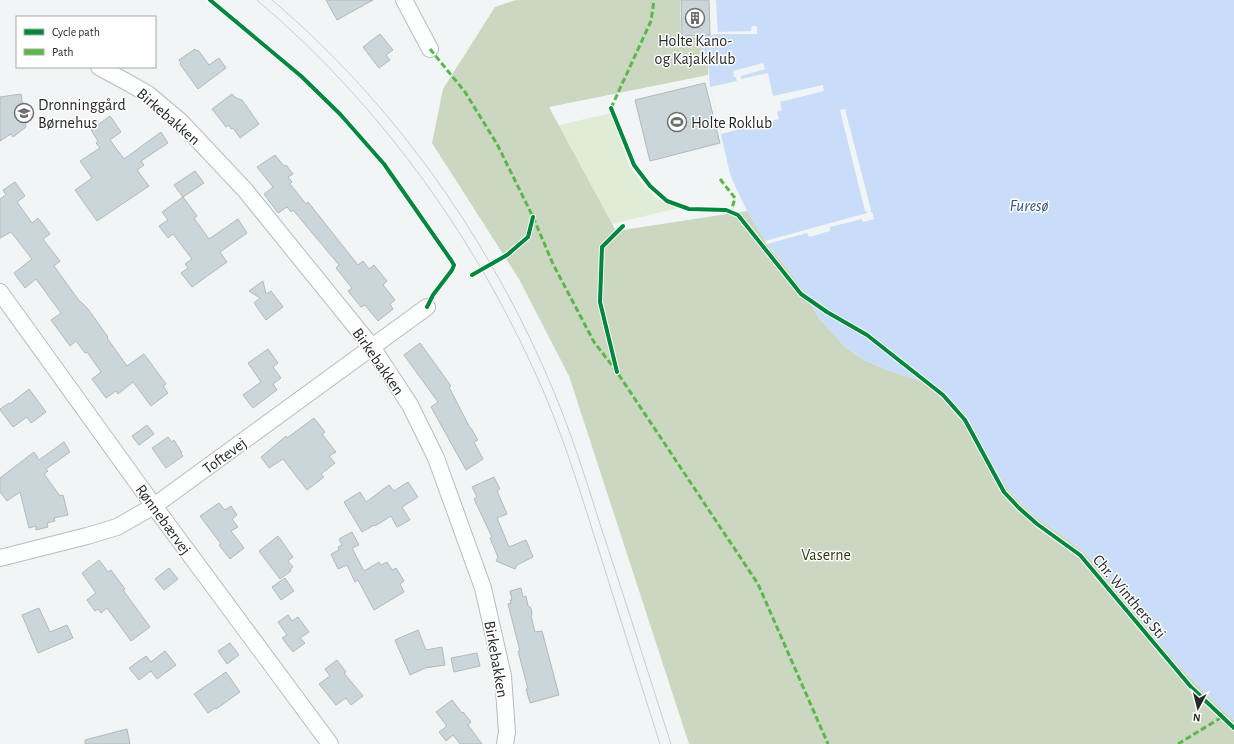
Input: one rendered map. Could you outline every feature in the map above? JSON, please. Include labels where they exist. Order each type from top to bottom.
[{"type":"street","points":[[404,0],[430,48]]},
{"type":"street","name":"Birkebakken","points":[[101,68],[148,94],[180,121],[245,190],[372,347],[410,405],[436,458],[483,588],[503,676],[507,732],[505,744]]},
{"type":"street","name":"Rønnebærvej","points":[[0,292],[154,506],[330,744]]},
{"type":"street","name":"Toftevej","points":[[0,558],[117,527],[154,506],[427,307]]},
{"type":"green space","name":"Vaserne","points":[[516,0],[680,0],[681,36],[696,37],[708,63],[708,75],[549,107],[616,231],[747,211],[767,244],[789,270],[819,318],[845,347],[864,360],[887,370],[939,388],[964,412],[1009,491],[1032,514],[1085,553],[1175,661],[1234,720],[1234,744],[689,744],[569,376],[519,279],[432,143],[443,89],[495,7]]},
{"type":"green space","points":[[611,113],[629,165],[641,182],[656,198],[678,208],[612,224],[559,125]]},
{"type":"water","name":"Furesø","points":[[716,0],[1234,0],[1234,720],[1175,661],[1085,553],[1032,514],[1009,491],[999,476],[964,412],[939,388],[887,370],[864,360],[845,347],[819,318],[789,270],[765,241],[747,211],[730,174],[710,87],[708,63],[696,37],[718,34]]},
{"type":"pier","points":[[752,26],[757,26],[757,34],[718,34],[718,32],[751,31]]},
{"type":"pier","points":[[763,63],[765,69],[741,76],[741,79],[768,73],[773,96],[823,85],[824,91],[780,102],[782,110],[777,112],[779,119],[721,134],[710,87],[737,81],[736,77],[734,77],[733,71]]},
{"type":"pier","points":[[845,109],[871,210],[870,212],[872,212],[874,219],[863,222],[862,219],[830,227],[830,231],[809,237],[807,233],[767,244],[765,241],[867,213],[867,211],[865,211],[840,110]]},
{"type":"building","points":[[326,0],[373,0],[337,20]]},
{"type":"building","name":"Holte Kano- og Kajakklub","points":[[681,0],[709,0],[710,35],[682,36]]},
{"type":"building","points":[[380,34],[393,50],[386,55],[390,60],[379,68],[363,47]]},
{"type":"building","points":[[195,49],[196,51],[198,50],[209,65],[219,58],[226,68],[198,89],[180,64],[181,63],[179,60]]},
{"type":"building","name":"Holte Roklub","points":[[705,83],[720,143],[650,161],[635,100]]},
{"type":"building","points":[[21,94],[26,127],[13,137],[11,134],[0,141],[0,97]]},
{"type":"building","points":[[232,94],[236,98],[242,100],[259,124],[240,138],[233,128],[231,129],[229,125],[226,127],[212,109]]},
{"type":"building","points":[[110,116],[121,132],[110,140],[124,159],[161,132],[168,143],[141,161],[144,165],[137,170],[149,186],[97,221],[75,190],[92,178],[80,161],[100,148],[96,143],[98,141],[91,130]]},
{"type":"building","points":[[275,155],[293,174],[288,177],[292,182],[290,184],[306,204],[308,202],[358,265],[363,261],[369,269],[374,265],[387,281],[383,285],[395,300],[390,304],[393,309],[378,321],[365,305],[361,307],[348,291],[352,288],[336,268],[339,265],[293,210],[291,212],[287,207],[278,213],[264,194],[273,187],[257,167]]},
{"type":"building","points":[[195,171],[204,183],[183,197],[174,185]]},
{"type":"building","points":[[15,182],[25,196],[17,202],[32,223],[38,218],[50,234],[43,239],[60,261],[54,266],[80,302],[88,309],[127,366],[144,354],[166,384],[163,386],[168,393],[151,406],[133,382],[118,394],[116,391],[106,398],[92,379],[101,372],[87,352],[85,353],[76,341],[70,346],[51,320],[61,313],[36,279],[25,288],[14,273],[32,259],[11,232],[0,238],[0,199],[6,195],[3,190]]},
{"type":"building","points":[[183,197],[197,216],[194,218],[209,239],[238,219],[247,233],[220,252],[227,262],[192,287],[181,273],[188,268],[185,264],[192,259],[173,234],[168,238],[159,226],[168,220],[162,212]]},
{"type":"building","points":[[263,281],[266,294],[271,291],[283,307],[266,320],[254,303],[260,298],[249,291]]},
{"type":"building","points":[[420,343],[451,386],[449,387],[470,428],[478,440],[474,442],[483,459],[466,470],[431,407],[438,402],[404,355]]},
{"type":"building","points":[[268,349],[278,363],[273,367],[281,378],[273,384],[277,390],[253,408],[243,395],[261,382],[248,363]]},
{"type":"building","points":[[29,389],[46,412],[31,423],[27,417],[13,427],[0,409],[9,403],[10,404]]},
{"type":"building","points":[[314,418],[325,432],[322,434],[336,452],[329,456],[335,463],[321,474],[324,477],[307,490],[283,459],[269,468],[261,457],[286,436],[287,438]]},
{"type":"building","points":[[147,425],[154,434],[139,445],[132,436]]},
{"type":"building","points":[[168,437],[172,442],[174,440],[183,456],[166,468],[152,448]]},
{"type":"building","points":[[64,442],[70,452],[46,469],[48,471],[44,474],[60,496],[63,495],[68,515],[54,518],[55,521],[47,523],[48,527],[36,530],[36,526],[29,528],[20,492],[7,501],[0,492],[0,478],[34,452],[39,460]]},
{"type":"building","points":[[494,477],[500,489],[497,491],[507,514],[497,518],[509,547],[526,540],[533,557],[517,565],[515,569],[496,561],[498,557],[490,538],[492,537],[474,499],[477,497],[472,487]]},
{"type":"building","points":[[408,482],[418,497],[402,507],[410,520],[397,527],[391,516],[362,532],[344,502],[360,492],[366,502],[389,485],[394,491]]},
{"type":"building","points":[[219,503],[225,510],[231,506],[237,515],[232,519],[238,527],[231,531],[244,548],[230,559],[219,545],[221,544],[200,516]]},
{"type":"building","points":[[352,532],[359,545],[352,548],[364,571],[379,562],[381,565],[387,562],[392,570],[396,568],[404,581],[400,584],[404,592],[374,610],[358,580],[355,582],[347,565],[338,569],[331,554],[339,550],[338,547],[342,545],[339,539]]},
{"type":"building","points":[[278,536],[293,557],[288,561],[293,567],[290,569],[291,571],[280,579],[259,551]]},
{"type":"building","points":[[99,560],[108,572],[111,570],[125,589],[123,590],[150,627],[131,641],[107,608],[101,613],[98,609],[95,611],[87,600],[96,593],[82,573]]},
{"type":"building","points":[[169,568],[178,579],[164,590],[155,579]]},
{"type":"building","points":[[285,578],[294,591],[281,600],[272,587]]},
{"type":"building","points":[[521,588],[523,597],[526,596],[528,606],[531,608],[531,616],[535,632],[542,631],[559,695],[530,703],[518,651],[520,651],[508,604],[511,603],[510,600],[512,600],[510,591]]},
{"type":"building","points":[[39,608],[50,632],[67,625],[73,638],[38,653],[22,615]]},
{"type":"building","points":[[288,615],[292,621],[298,617],[309,632],[300,638],[305,643],[293,652],[282,638],[287,635],[278,622]]},
{"type":"building","points":[[418,630],[426,650],[442,647],[445,665],[425,668],[410,675],[395,640]]},
{"type":"building","points":[[230,643],[239,655],[227,664],[218,651]]},
{"type":"building","points":[[165,651],[176,665],[157,679],[151,671],[139,680],[129,668],[146,656],[151,662]]},
{"type":"building","points":[[477,653],[480,666],[454,672],[451,658]]},
{"type":"building","points":[[337,660],[346,672],[344,673],[363,696],[351,705],[346,698],[336,705],[319,684],[330,676],[325,669]]},
{"type":"building","points":[[226,672],[240,692],[208,713],[194,694]]},
{"type":"building","points":[[452,700],[471,722],[468,725],[482,744],[460,744],[453,735],[446,741],[439,732],[447,726],[436,712]]},
{"type":"building","points":[[127,729],[130,744],[85,744],[85,740]]},
{"type":"tram line","points":[[257,0],[303,41],[346,85],[386,132],[424,181],[459,231],[490,284],[519,339],[545,395],[560,434],[581,494],[660,744]]},
{"type":"tram line","points":[[272,0],[317,41],[360,85],[399,131],[436,180],[470,230],[501,283],[529,337],[554,392],[578,455],[671,744]]},
{"type":"marked path","points":[[611,108],[651,21],[654,0]]},
{"type":"marked path","points":[[430,49],[465,92],[497,144],[533,217],[553,264],[594,342],[617,372],[758,584],[828,744]]},
{"type":"marked path","points":[[720,179],[735,198],[731,212]]},
{"type":"marked path","points":[[1178,744],[1222,717]]},
{"type":"cycle path","points":[[210,0],[301,76],[340,114],[384,164],[454,265],[452,270],[433,295],[427,307]]},
{"type":"cycle path","name":"Chr. Winthers Sti","points":[[611,108],[634,165],[650,186],[667,201],[689,209],[726,210],[738,215],[801,294],[827,312],[867,335],[943,395],[965,420],[1004,492],[1037,524],[1080,555],[1191,687],[1234,728]]},
{"type":"cycle path","points":[[472,275],[507,255],[528,237],[533,217]]},
{"type":"cycle path","points":[[617,372],[600,302],[602,247],[623,226]]},
{"type":"place","name":"Holte Kano- og Kajakklub","points":[[695,18]]},
{"type":"place","name":"Dronninggård Børnehus","points":[[24,113]]},
{"type":"place","name":"Holte Roklub","points":[[677,122]]}]
